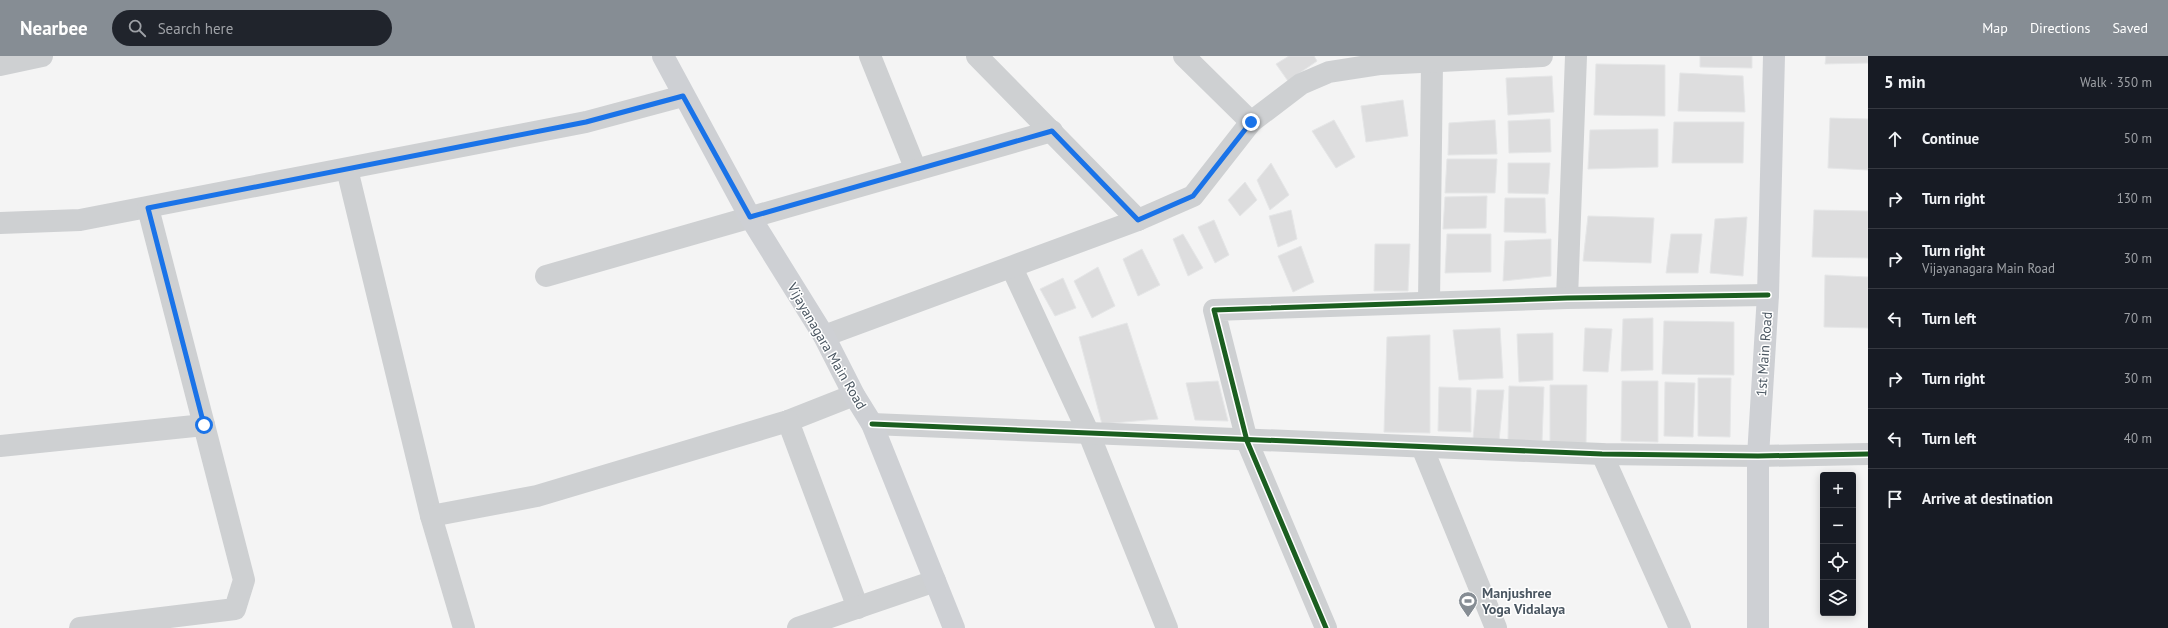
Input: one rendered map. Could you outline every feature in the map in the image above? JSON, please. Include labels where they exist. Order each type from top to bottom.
[{"type":"street","points":[[0,65],[42,56]]},
{"type":"street","name":"Vijayanagara Main Road","points":[[663,56],[683,96],[750,217],[824,336],[854,395],[872,424],[954,628]]},
{"type":"street","points":[[870,56],[916,170]]},
{"type":"street","points":[[977,56],[1138,220]]},
{"type":"street","points":[[1184,56],[1251,122]]},
{"type":"street","points":[[824,336],[1012,268],[1138,220],[1193,196],[1251,122],[1301,84],[1329,72],[1382,64],[1432,63],[1542,56]]},
{"type":"street","points":[[1567,298],[1576,56]]},
{"type":"street","name":"1st Main Road","points":[[1758,628],[1758,456],[1760,398],[1768,295],[1774,56]]},
{"type":"street","points":[[1429,302],[1432,63]]},
{"type":"street","points":[[0,223],[80,220],[148,208],[586,122],[683,96]]},
{"type":"street","points":[[546,276],[1052,131]]},
{"type":"street","points":[[347,169],[431,516],[464,628]]},
{"type":"street","points":[[80,628],[235,609],[244,580],[148,208]]},
{"type":"street","points":[[1012,268],[1089,434],[1167,628]]},
{"type":"street","points":[[1326,628],[1247,441],[1214,310],[1567,298],[1768,295]]},
{"type":"street","points":[[431,516],[537,496],[788,421],[854,395]]},
{"type":"street","points":[[788,421],[858,608]]},
{"type":"street","points":[[872,424],[1247,441],[1602,454],[1758,456],[1868,454]]},
{"type":"street","points":[[0,446],[204,425]]},
{"type":"street","points":[[1422,447],[1496,628]]},
{"type":"street","points":[[1602,454],[1680,628]]},
{"type":"street","points":[[798,628],[935,581]]},
{"type":"building","points":[[1289,56],[1314,56],[1317,61],[1288,81],[1276,64]]},
{"type":"building","points":[[1700,56],[1752,56],[1752,68],[1700,67]]},
{"type":"building","points":[[1826,56],[1868,56],[1868,63],[1825,64]]},
{"type":"building","points":[[1596,64],[1665,65],[1665,116],[1594,115]]},
{"type":"building","points":[[1680,73],[1743,76],[1745,112],[1678,111]]},
{"type":"building","points":[[1552,76],[1554,112],[1508,115],[1506,78]]},
{"type":"building","points":[[1403,100],[1408,136],[1366,142],[1361,106]]},
{"type":"building","points":[[1830,118],[1868,119],[1868,170],[1828,168]]},
{"type":"building","points":[[1550,119],[1551,152],[1509,153],[1508,121]]},
{"type":"building","points":[[1334,120],[1355,157],[1336,168],[1312,131]]},
{"type":"building","points":[[1495,120],[1497,154],[1448,155],[1449,123]]},
{"type":"building","points":[[1674,122],[1744,122],[1743,163],[1672,163]]},
{"type":"building","points":[[1658,129],[1658,167],[1588,169],[1590,130]]},
{"type":"building","points":[[1447,159],[1497,159],[1495,193],[1445,193]]},
{"type":"building","points":[[1271,163],[1289,195],[1270,210],[1257,180]]},
{"type":"building","points":[[1508,163],[1550,163],[1548,194],[1508,193]]},
{"type":"building","points":[[1245,182],[1257,200],[1240,216],[1228,200]]},
{"type":"building","points":[[1487,196],[1486,228],[1443,229],[1445,197]]},
{"type":"building","points":[[1505,198],[1545,198],[1546,233],[1504,232]]},
{"type":"building","points":[[1291,210],[1297,239],[1278,247],[1269,216]]},
{"type":"building","points":[[1814,210],[1868,211],[1868,258],[1812,257]]},
{"type":"building","points":[[1588,216],[1654,218],[1651,263],[1583,261]]},
{"type":"building","points":[[1747,217],[1743,276],[1710,273],[1715,219]]},
{"type":"building","points":[[1214,220],[1229,255],[1215,263],[1198,227]]},
{"type":"building","points":[[1183,234],[1203,268],[1188,276],[1173,239]]},
{"type":"building","points":[[1447,234],[1491,234],[1491,272],[1445,273]]},
{"type":"building","points":[[1671,234],[1702,234],[1698,273],[1666,273]]},
{"type":"building","points":[[1551,239],[1551,276],[1503,281],[1505,241]]},
{"type":"building","points":[[1375,244],[1410,244],[1408,291],[1374,291]]},
{"type":"building","points":[[1301,246],[1314,282],[1293,292],[1278,256]]},
{"type":"building","points":[[1142,249],[1160,285],[1138,296],[1123,259]]},
{"type":"building","points":[[1098,267],[1115,306],[1092,318],[1074,281]]},
{"type":"building","points":[[1825,275],[1868,277],[1868,328],[1824,327]]},
{"type":"building","points":[[1063,278],[1076,308],[1055,316],[1040,289]]},
{"type":"building","points":[[1653,318],[1653,370],[1621,371],[1623,319]]},
{"type":"building","points":[[1664,321],[1734,322],[1734,375],[1662,374]]},
{"type":"building","points":[[1127,323],[1158,419],[1102,424],[1079,337]]},
{"type":"building","points":[[1500,328],[1503,378],[1459,380],[1453,330]]},
{"type":"building","points":[[1585,328],[1612,329],[1608,372],[1583,371]]},
{"type":"building","points":[[1553,333],[1553,380],[1519,382],[1517,334]]},
{"type":"building","points":[[1430,335],[1430,433],[1384,432],[1387,337]]},
{"type":"building","points":[[1698,378],[1731,378],[1730,437],[1698,436]]},
{"type":"building","points":[[1218,381],[1228,421],[1195,420],[1186,383]]},
{"type":"building","points":[[1622,381],[1658,381],[1658,442],[1621,441]]},
{"type":"building","points":[[1665,382],[1695,383],[1693,437],[1664,436]]},
{"type":"building","points":[[1550,385],[1587,385],[1586,443],[1550,444]]},
{"type":"building","points":[[1509,386],[1544,387],[1542,441],[1508,440]]},
{"type":"building","points":[[1439,387],[1471,388],[1471,432],[1438,431]]},
{"type":"building","points":[[1477,390],[1504,390],[1499,441],[1473,440]]},
{"type":"cycle path","points":[[1326,628],[1247,441],[1214,310],[1567,298],[1768,295]]},
{"type":"cycle path","points":[[872,424],[1602,454],[1758,456],[1868,454]]},
{"type":"place","name":"Manjushree Yoga Vidalaya","points":[[1468,618]]},
{"type":"route","points":[[204,425],[148,208],[586,122],[683,96],[750,217],[1052,131],[1138,220],[1193,196],[1251,122]]}]
